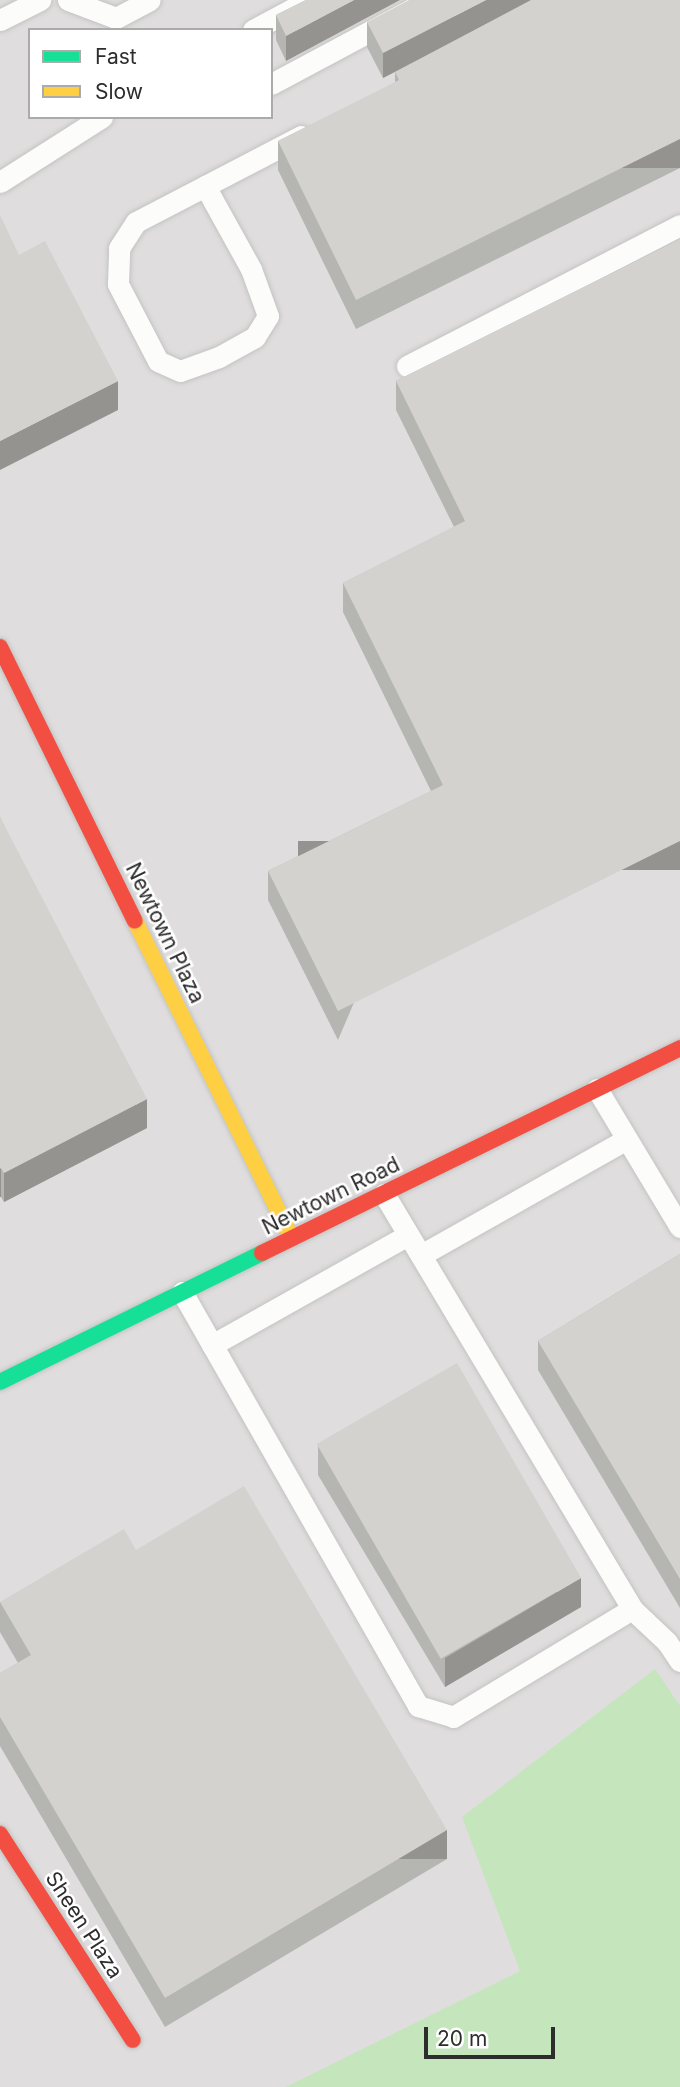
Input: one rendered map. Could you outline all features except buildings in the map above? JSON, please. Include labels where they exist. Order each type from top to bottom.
[{"type":"street","name":"Newtown Plaza","points":[[0,647],[292,1238]]},
{"type":"street","name":"Newtown Road","points":[[0,1381],[680,1048]]},
{"type":"street","name":"Sheen Plaza","points":[[0,1834],[133,2040]]},
{"type":"lane","points":[[0,20],[40,0]]},
{"type":"lane","points":[[68,0],[116,18],[150,0]]},
{"type":"lane","points":[[257,28],[309,0]]},
{"type":"lane","points":[[273,84],[428,0]]},
{"type":"lane","points":[[0,182],[99,119]]},
{"type":"lane","points":[[205,186],[251,269],[268,316],[255,337],[219,357],[180,371],[158,361],[118,284],[119,248],[136,222],[315,128]]},
{"type":"lane","points":[[407,366],[680,225]]},
{"type":"lane","points":[[597,1089],[680,1227]]},
{"type":"lane","points":[[421,1255],[627,1139]]},
{"type":"lane","points":[[384,1194],[632,1609],[667,1642],[680,1661]]},
{"type":"lane","points":[[212,1345],[408,1234]]},
{"type":"lane","points":[[182,1293],[418,1706],[453,1717],[632,1609]]},
{"type":"shaded area","points":[[0,0],[680,0],[680,2087],[0,2087]]},
{"type":"green space","points":[[655,1669],[680,1706],[680,2087],[286,2087],[520,1971],[462,1817]]},
{"type":"traffic: fast","points":[[0,1382],[262,1253]]},
{"type":"traffic: slow","points":[[135,921],[292,1238]]},
{"type":"traffic: jam","points":[[0,647],[135,921]]},
{"type":"traffic: jam","points":[[262,1253],[680,1048]]},
{"type":"traffic: jam","points":[[0,1834],[133,2040]]}]
